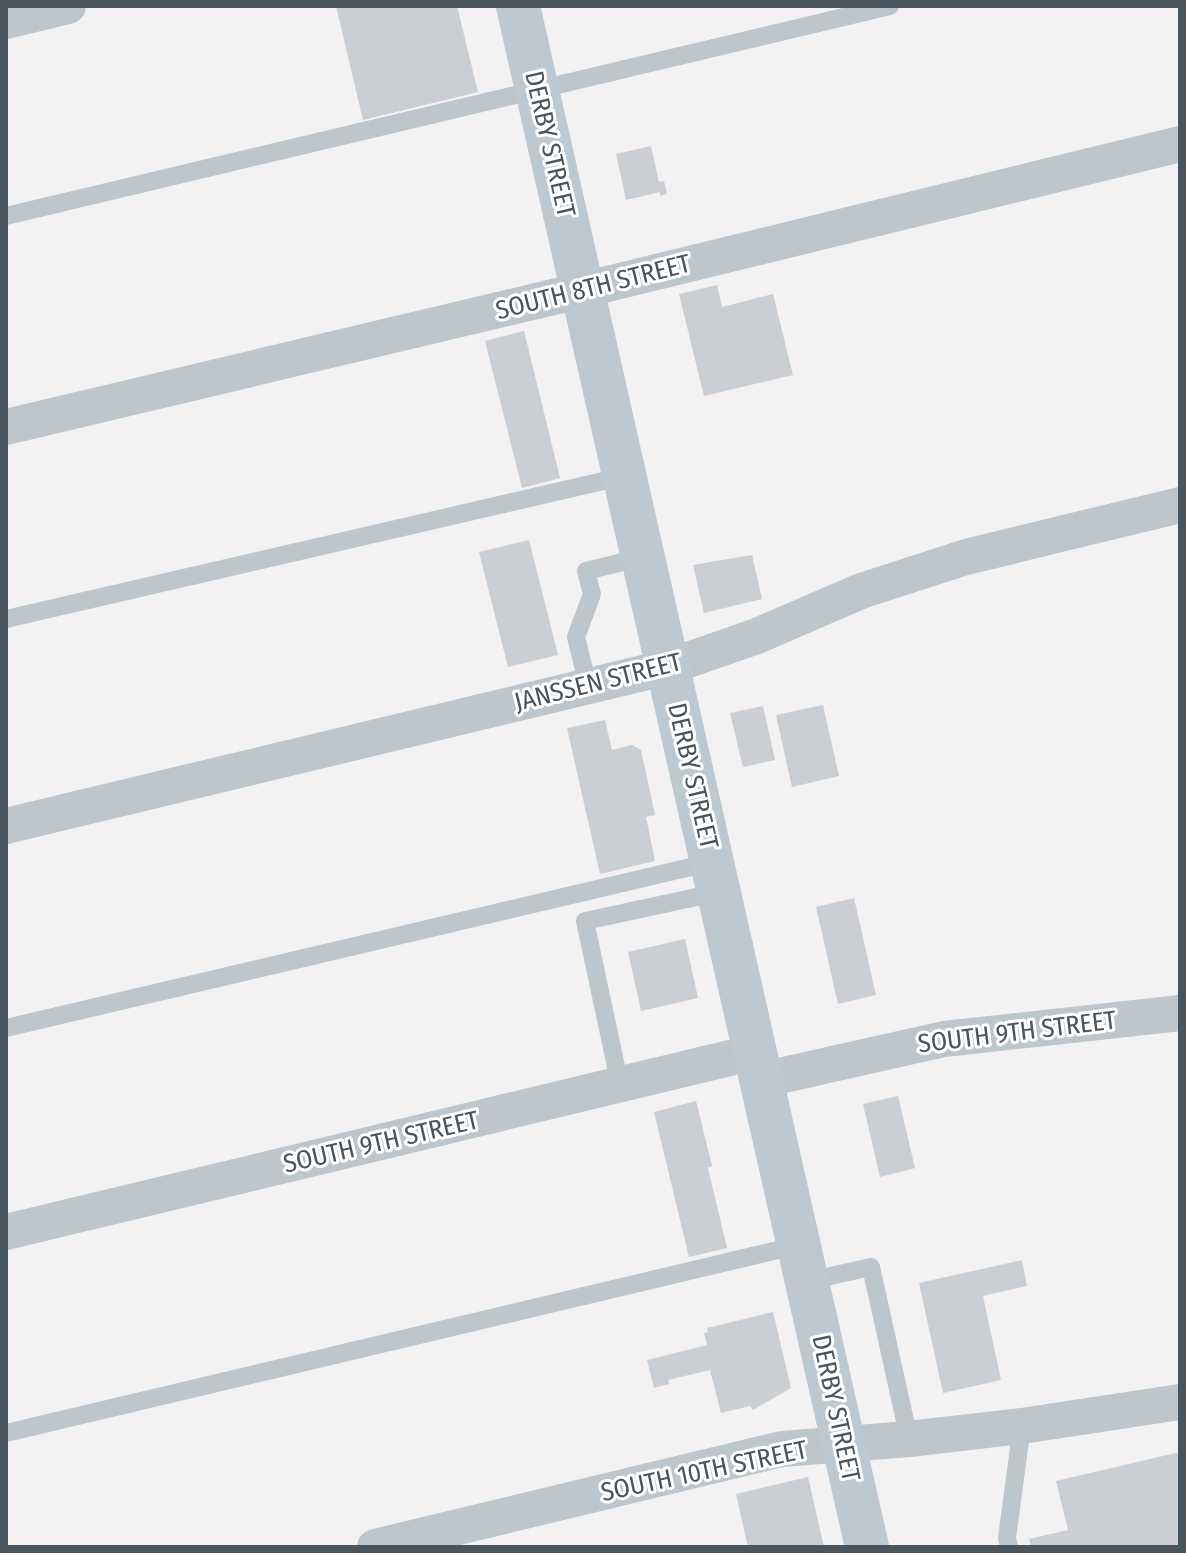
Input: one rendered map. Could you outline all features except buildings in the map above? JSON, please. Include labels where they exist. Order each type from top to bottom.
[{"type":"main road","name":"DERBY STREET","points":[[518,6],[867,1547]]},
{"type":"street","points":[[6,21],[68,6]]},
{"type":"street","name":"SOUTH 8TH STREET","points":[[6,427],[1180,144]]},
{"type":"street","name":"JANSSEN STREET","points":[[6,826],[668,667],[757,636],[861,591],[951,562],[1180,505]]},
{"type":"street","name":"SOUTH 9TH STREET","points":[[6,1232],[620,1085],[944,1039],[1180,1013]]},
{"type":"street","name":"SOUTH 10TH STREET","points":[[375,1547],[782,1449],[1022,1426],[1180,1402]]},
{"type":"lane","points":[[6,216],[890,6]]},
{"type":"lane","points":[[6,619],[625,476]]},
{"type":"lane","points":[[588,686],[576,637],[592,594],[586,571],[643,557]]},
{"type":"lane","points":[[620,1085],[585,921],[716,877]]},
{"type":"lane","points":[[6,1028],[716,877]]},
{"type":"lane","points":[[6,1433],[804,1263],[871,1267],[909,1439]]},
{"type":"lane","points":[[1009,1547],[1007,1538],[1022,1426]]}]
